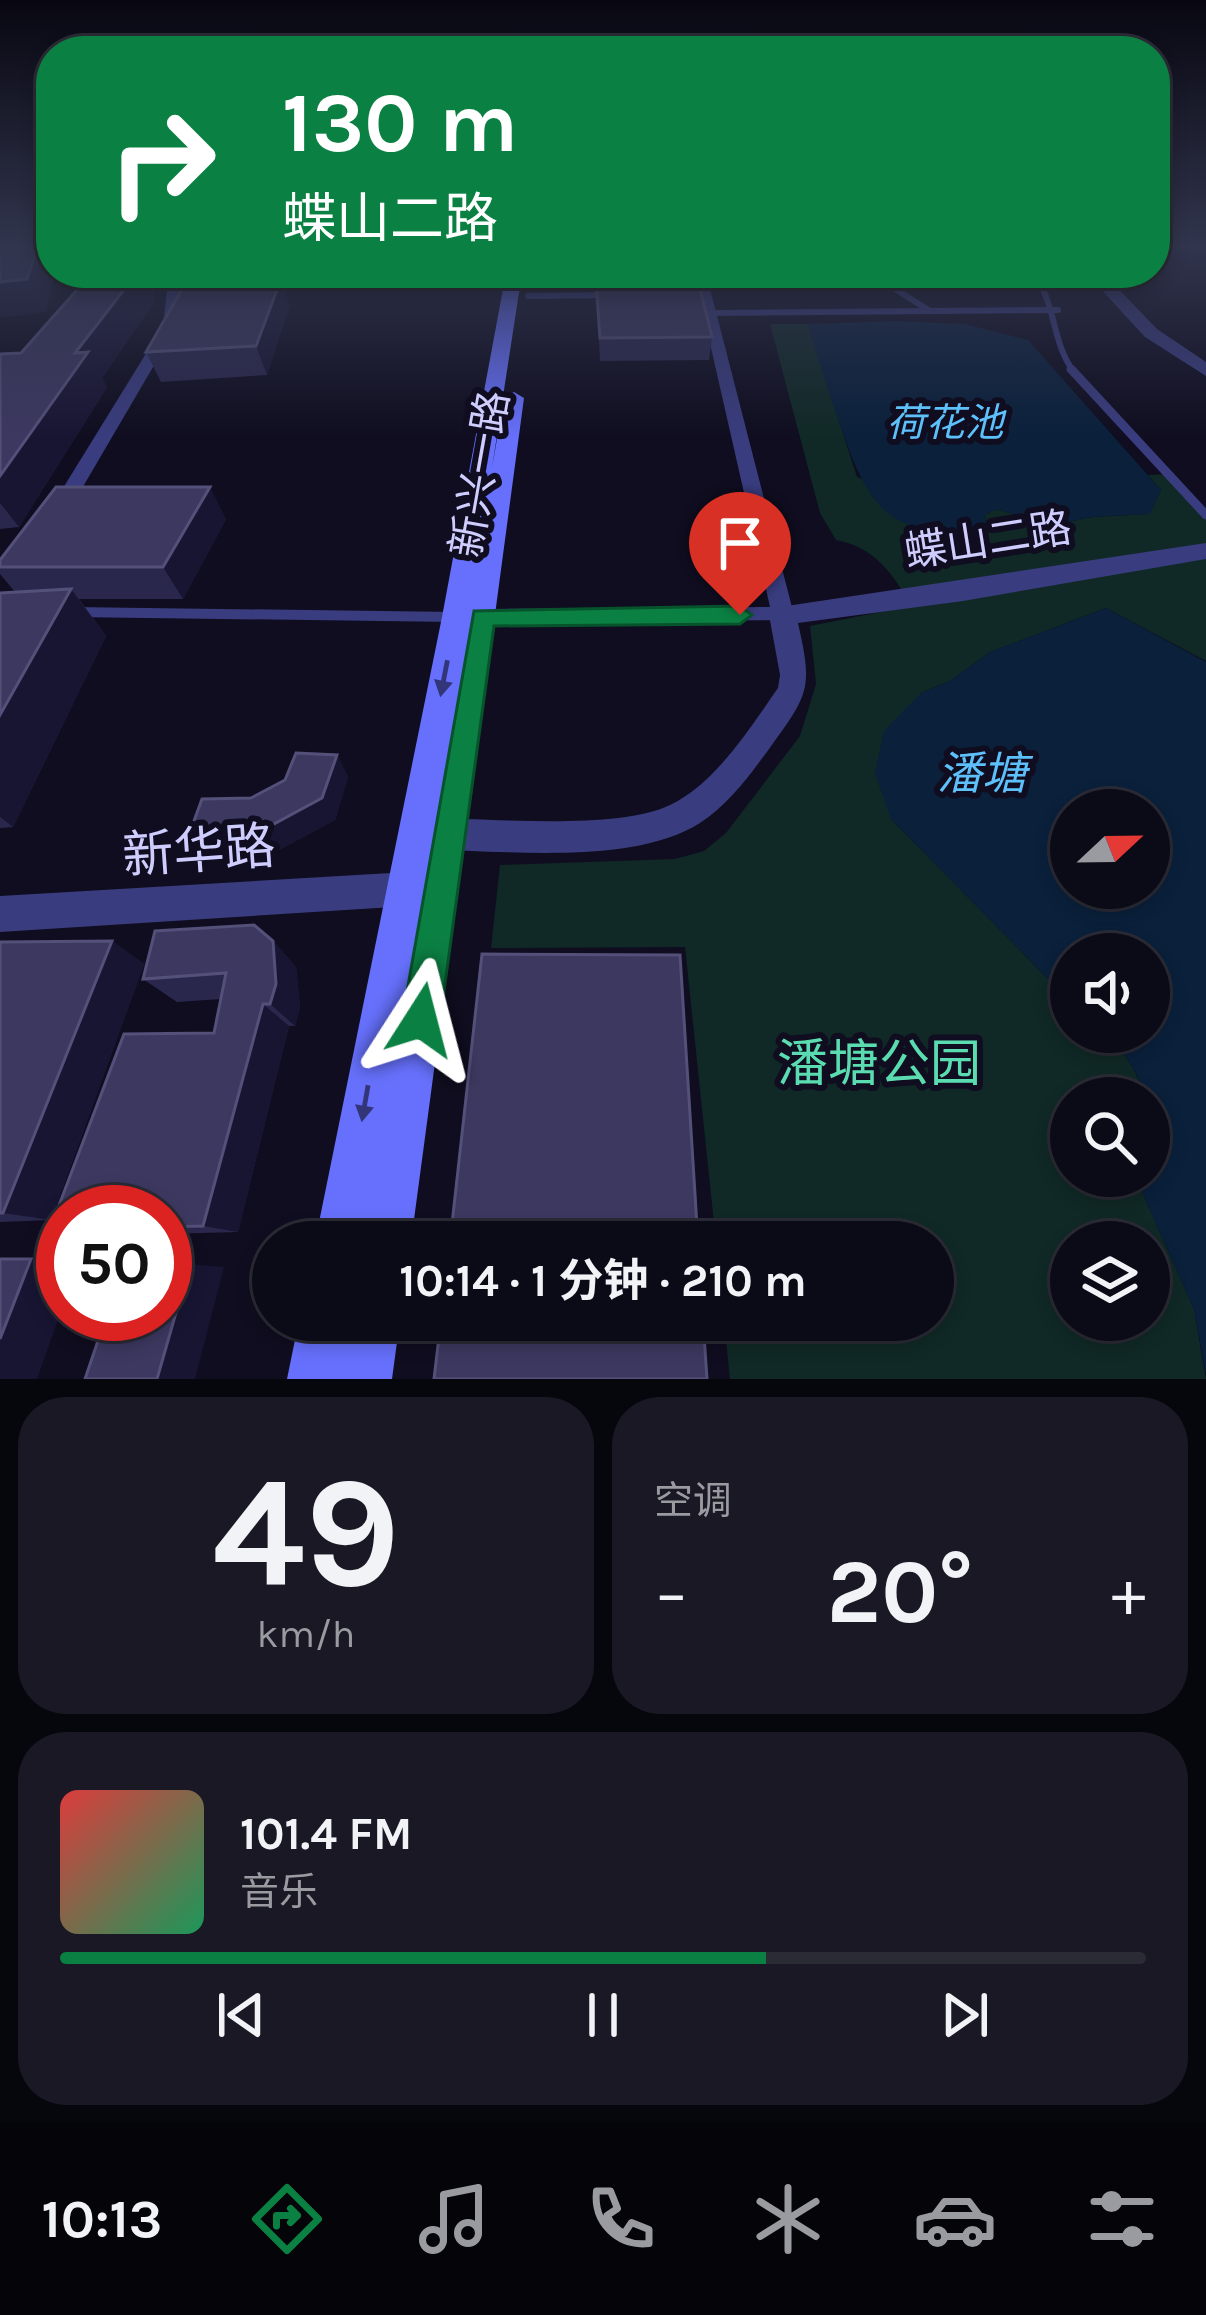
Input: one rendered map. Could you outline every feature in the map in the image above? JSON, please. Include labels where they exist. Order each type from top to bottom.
[{"type":"main road","name":"新兴一路","points":[[388,1221],[423,888],[520,309]]},
{"type":"main road","name":"新兴一路","points":[[345,1221],[423,888]]},
{"type":"main road","points":[[314,1379],[321,1341]]},
{"type":"main road","points":[[365,1379],[371,1341]]},
{"type":"street","points":[[47,531],[170,326],[172,309]]},
{"type":"street","points":[[432,833],[633,830],[685,814],[711,794],[792,690],[795,675],[783,614],[708,309]]},
{"type":"street","points":[[1128,309],[1150,333],[1206,370]]},
{"type":"street","name":"蝶山二路","points":[[470,617],[783,614],[964,592],[1206,551]]},
{"type":"street","name":"新华路","points":[[0,914],[423,888]]},
{"type":"lane","points":[[841,309],[1058,310],[1059,347],[1070,368],[1206,515]]},
{"type":"lane","points":[[927,309],[933,313]]},
{"type":"lane","points":[[68,612],[470,617]]},
{"type":"green space","name":"潘塘公园","points":[[770,324],[808,324],[857,477],[986,524],[985,515],[996,509],[1021,516],[1039,528],[1092,517],[1149,514],[1161,490],[1148,475],[1171,474],[1206,516],[1206,661],[1106,608],[990,652],[950,681],[921,693],[891,819],[1050,981],[1050,1053],[1123,1053],[1137,1077],[1050,1077],[1050,1197],[1144,1197],[1155,1221],[1050,1221],[1050,1341],[1170,1341],[1170,1255],[1194,1309],[1206,1379],[730,1379],[726,1341],[954,1341],[954,1221],[714,1221],[685,947],[491,948],[500,865],[675,859],[704,851],[726,833],[800,736],[816,684],[810,626],[911,606],[881,563],[836,540],[820,513]]},
{"type":"water","name":"荷花池","points":[[808,324],[965,324],[1028,340],[1161,490],[1150,514],[1092,517],[1038,528],[1021,516],[996,509],[985,515],[986,525],[956,529],[909,525],[892,516],[864,484],[853,461]]},
{"type":"water","name":"潘塘","points":[[1106,608],[1206,662],[1206,1374],[1194,1309],[1170,1255],[1170,1221],[1155,1221],[1144,1197],[1170,1197],[1170,1077],[1138,1077],[1122,1053],[1170,1053],[1170,933],[1050,933],[1050,981],[891,819],[875,773],[884,731],[921,693],[950,681],[990,652]]},
{"type":"building","points":[[60,309],[109,309],[75,353],[88,352],[0,476],[0,354],[21,353]]},
{"type":"building","points":[[170,309],[270,309],[256,346],[146,352]]},
{"type":"building","points":[[598,309],[705,309],[712,337],[600,338]]},
{"type":"building","points":[[56,487],[210,487],[163,567],[0,567],[0,560]]},
{"type":"building","points":[[71,589],[0,715],[0,593]]},
{"type":"building","points":[[296,753],[337,755],[322,798],[246,839],[187,840],[202,799],[251,798],[285,780]]},
{"type":"building","points":[[254,925],[273,941],[276,984],[270,1004],[263,1004],[203,1226],[192,1226],[192,1185],[67,1185],[124,1034],[214,1033],[226,973],[143,979],[155,931]]},
{"type":"building","points":[[112,941],[3,1213],[0,1213],[0,942]]},
{"type":"building","points":[[482,954],[680,955],[697,1221],[452,1221]]},
{"type":"building","points":[[0,1259],[31,1259],[0,1339]]},
{"type":"building","points":[[98,1341],[168,1341],[157,1379],[85,1379]]},
{"type":"building","points":[[439,1341],[704,1341],[707,1379],[434,1379]]},
{"type":"route","points":[[421,1020],[483,617],[740,615]]}]
